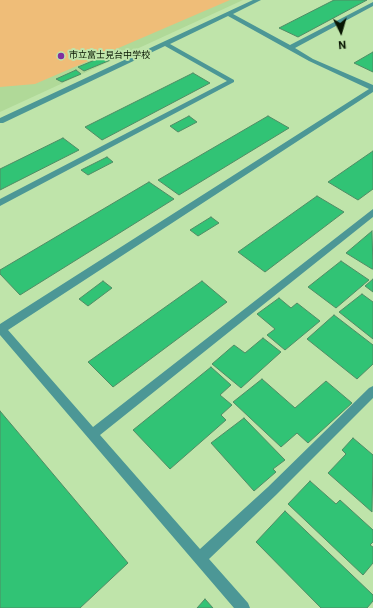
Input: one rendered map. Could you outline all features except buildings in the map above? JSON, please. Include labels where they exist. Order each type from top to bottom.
[{"type":"street","points":[[0,122],[258,0]]},
{"type":"street","points":[[290,48],[373,4]]},
{"type":"street","points":[[229,14],[311,60],[373,89]]},
{"type":"street","points":[[0,203],[232,81],[166,44]]},
{"type":"street","points":[[243,608],[1,329],[373,89]]},
{"type":"street","points":[[362,96],[373,101]]},
{"type":"street","points":[[92,434],[373,212]]},
{"type":"street","points":[[200,558],[272,491],[373,391]]},
{"type":"shaded area","name":"市立富士見台中学校","points":[[0,0],[243,0],[0,112]]},
{"type":"shaded area","name":"市立富士見台中学校","points":[[0,0],[230,0],[35,84],[0,87]]},
{"type":"place","name":"市立富士見台中学校","points":[[61,56]]}]
